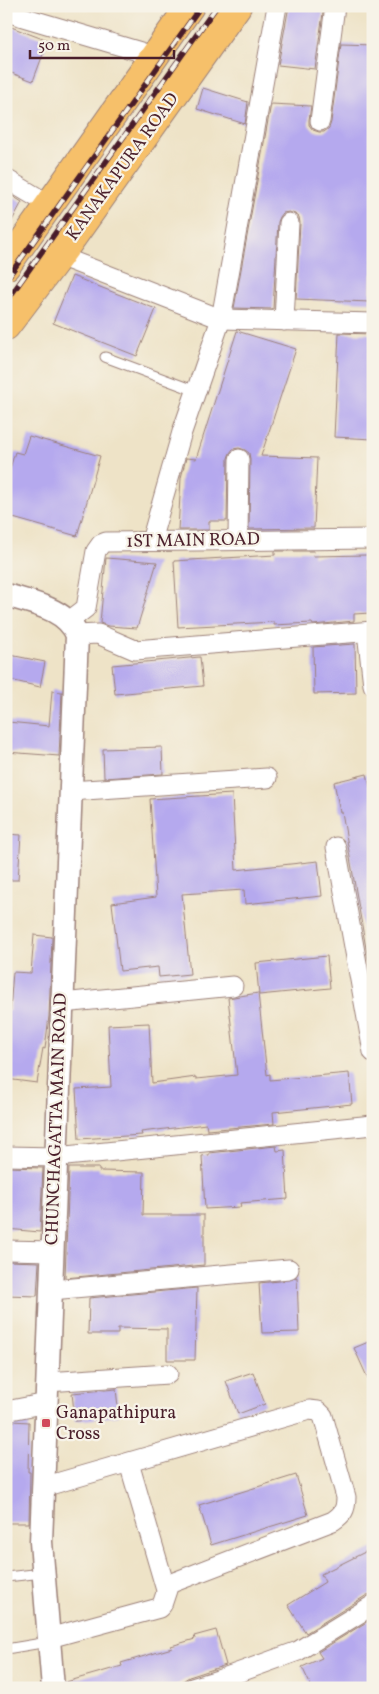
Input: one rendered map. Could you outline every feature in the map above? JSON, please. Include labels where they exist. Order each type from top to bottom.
[{"type":"highway","name":"KANAKAPURA ROAD","points":[[6,266],[190,6]]},
{"type":"highway","name":"KANAKAPURA ROAD","points":[[6,326],[59,256],[237,6]]},
{"type":"street","points":[[151,541],[182,432],[221,320],[276,6]]},
{"type":"street","points":[[320,121],[336,6]]},
{"type":"street","points":[[6,12],[141,52],[153,59]]},
{"type":"street","points":[[6,179],[50,205]]},
{"type":"street","points":[[284,321],[289,223]]},
{"type":"street","points":[[59,256],[221,320],[373,323]]},
{"type":"street","points":[[238,540],[239,459]]},
{"type":"street","name":"1ST MAIN ROAD","points":[[73,628],[86,608],[96,551],[101,544],[106,542],[373,539]]},
{"type":"street","points":[[6,595],[53,610],[73,628],[98,634],[135,650],[370,632],[373,684]]},
{"type":"street","name":"CHUNCHAGATTA MAIN ROAD","points":[[53,1688],[41,1542],[70,791],[73,628]]},
{"type":"street","points":[[70,791],[267,778]]},
{"type":"street","points":[[336,847],[373,1052]]},
{"type":"street","points":[[62,1003],[233,986]]},
{"type":"street","points":[[6,1156],[56,1157],[373,1125]]},
{"type":"street","points":[[6,1250],[52,1251]]},
{"type":"street","points":[[51,1290],[289,1268]]},
{"type":"street","points":[[6,1411],[47,1393],[168,1374]]},
{"type":"street","points":[[43,1488],[309,1410],[318,1411],[323,1416],[346,1497],[346,1507],[342,1515],[333,1521],[169,1584],[162,1605],[159,1608],[49,1640]]},
{"type":"street","points":[[129,1463],[166,1590]]},
{"type":"street","points":[[192,1688],[298,1651],[373,1605]]},
{"type":"lane","points":[[106,358],[196,391]]},
{"type":"lane","points":[[6,1578],[44,1573]]},
{"type":"lane","points":[[6,1649],[49,1640]]},
{"type":"building","points":[[289,6],[324,6],[315,69],[278,65]]},
{"type":"building","points":[[6,25],[48,41],[33,81],[6,71]]},
{"type":"building","points":[[341,44],[373,45],[373,274],[371,274],[370,302],[296,299],[300,223],[299,217],[289,212],[283,213],[278,222],[273,309],[234,308],[271,104],[311,106],[309,125],[313,130],[324,132],[329,128]]},
{"type":"building","points":[[203,88],[248,102],[245,124],[197,109]]},
{"type":"building","points":[[6,192],[22,202],[6,232]]},
{"type":"building","points":[[72,276],[156,309],[137,356],[53,323]]},
{"type":"building","points":[[237,331],[296,349],[261,456],[317,458],[314,528],[249,529],[250,459],[249,453],[239,448],[233,449],[228,458],[227,521],[209,521],[209,530],[178,530],[181,478],[186,458],[196,459]]},
{"type":"building","points":[[339,333],[373,334],[373,439],[334,437]]},
{"type":"building","points":[[29,436],[100,456],[77,536],[6,516],[6,474],[8,475],[15,452],[23,454]]},
{"type":"building","points":[[275,551],[314,551],[313,556],[368,555],[370,613],[354,614],[354,621],[313,625],[312,623],[274,625],[274,622],[178,627],[174,561],[275,555]]},
{"type":"building","points":[[106,558],[157,562],[137,628],[108,626],[100,623]]},
{"type":"building","points":[[355,644],[356,693],[314,694],[313,647]]},
{"type":"building","points":[[10,655],[45,662],[40,687],[6,679],[6,668]]},
{"type":"building","points":[[200,657],[203,686],[115,694],[112,665]]},
{"type":"building","points":[[52,691],[62,692],[59,756],[6,752],[8,722],[49,726]]},
{"type":"building","points":[[162,747],[163,774],[104,778],[103,749]]},
{"type":"building","points":[[367,774],[373,799],[373,964],[369,965],[342,812],[340,812],[334,782]]},
{"type":"building","points":[[232,794],[236,870],[318,861],[322,896],[245,904],[244,890],[182,894],[190,974],[159,977],[158,967],[120,971],[112,903],[156,897],[150,799]]},
{"type":"building","points":[[6,834],[21,835],[18,880],[6,880]]},
{"type":"building","points":[[34,935],[52,937],[49,1016],[45,1049],[43,1048],[37,1083],[6,1079],[6,1010],[10,1010],[13,972],[31,973]]},
{"type":"building","points":[[327,956],[330,988],[259,995],[256,963]]},
{"type":"building","points":[[258,993],[267,1075],[270,1074],[270,1080],[349,1073],[352,1104],[273,1112],[274,1124],[207,1130],[206,1124],[141,1132],[142,1135],[79,1139],[76,1089],[111,1087],[108,1025],[149,1023],[152,1083],[196,1077],[196,1079],[237,1075],[228,998]]},
{"type":"building","points":[[276,1146],[277,1151],[285,1150],[288,1199],[240,1203],[241,1207],[205,1209],[202,1156],[209,1155],[209,1153]]},
{"type":"building","points":[[6,1167],[43,1168],[40,1232],[6,1229]]},
{"type":"building","points":[[69,1168],[99,1168],[99,1171],[144,1172],[143,1215],[204,1215],[204,1265],[65,1278]]},
{"type":"building","points":[[6,1261],[39,1262],[37,1296],[6,1295]]},
{"type":"building","points":[[297,1277],[299,1332],[262,1333],[259,1283],[290,1280]]},
{"type":"building","points":[[197,1288],[195,1360],[167,1360],[167,1329],[118,1328],[118,1334],[88,1334],[89,1298]]},
{"type":"building","points":[[373,1340],[373,1390],[354,1348]]},
{"type":"building","points":[[253,1372],[265,1404],[238,1414],[226,1381]]},
{"type":"building","points":[[116,1389],[119,1416],[75,1421],[72,1393]]},
{"type":"building","points":[[6,1422],[29,1422],[29,1523],[6,1523]]},
{"type":"building","points":[[296,1475],[308,1515],[211,1545],[199,1505]]},
{"type":"building","points":[[373,1548],[373,1594],[367,1595],[306,1633],[288,1605],[325,1582],[321,1574]]},
{"type":"building","points":[[373,1618],[373,1688],[312,1688],[302,1667],[322,1658],[318,1652]]},
{"type":"building","points":[[216,1630],[226,1665],[189,1677],[178,1684],[165,1688],[66,1688],[66,1682],[122,1666],[121,1663],[172,1648],[171,1646],[195,1639],[194,1636]]},
{"type":"railway","points":[[6,280],[201,6]]},
{"type":"railway","points":[[6,302],[217,6]]},
{"type":"place","name":"Ganapathipura Cross","points":[[46,1423]]}]
